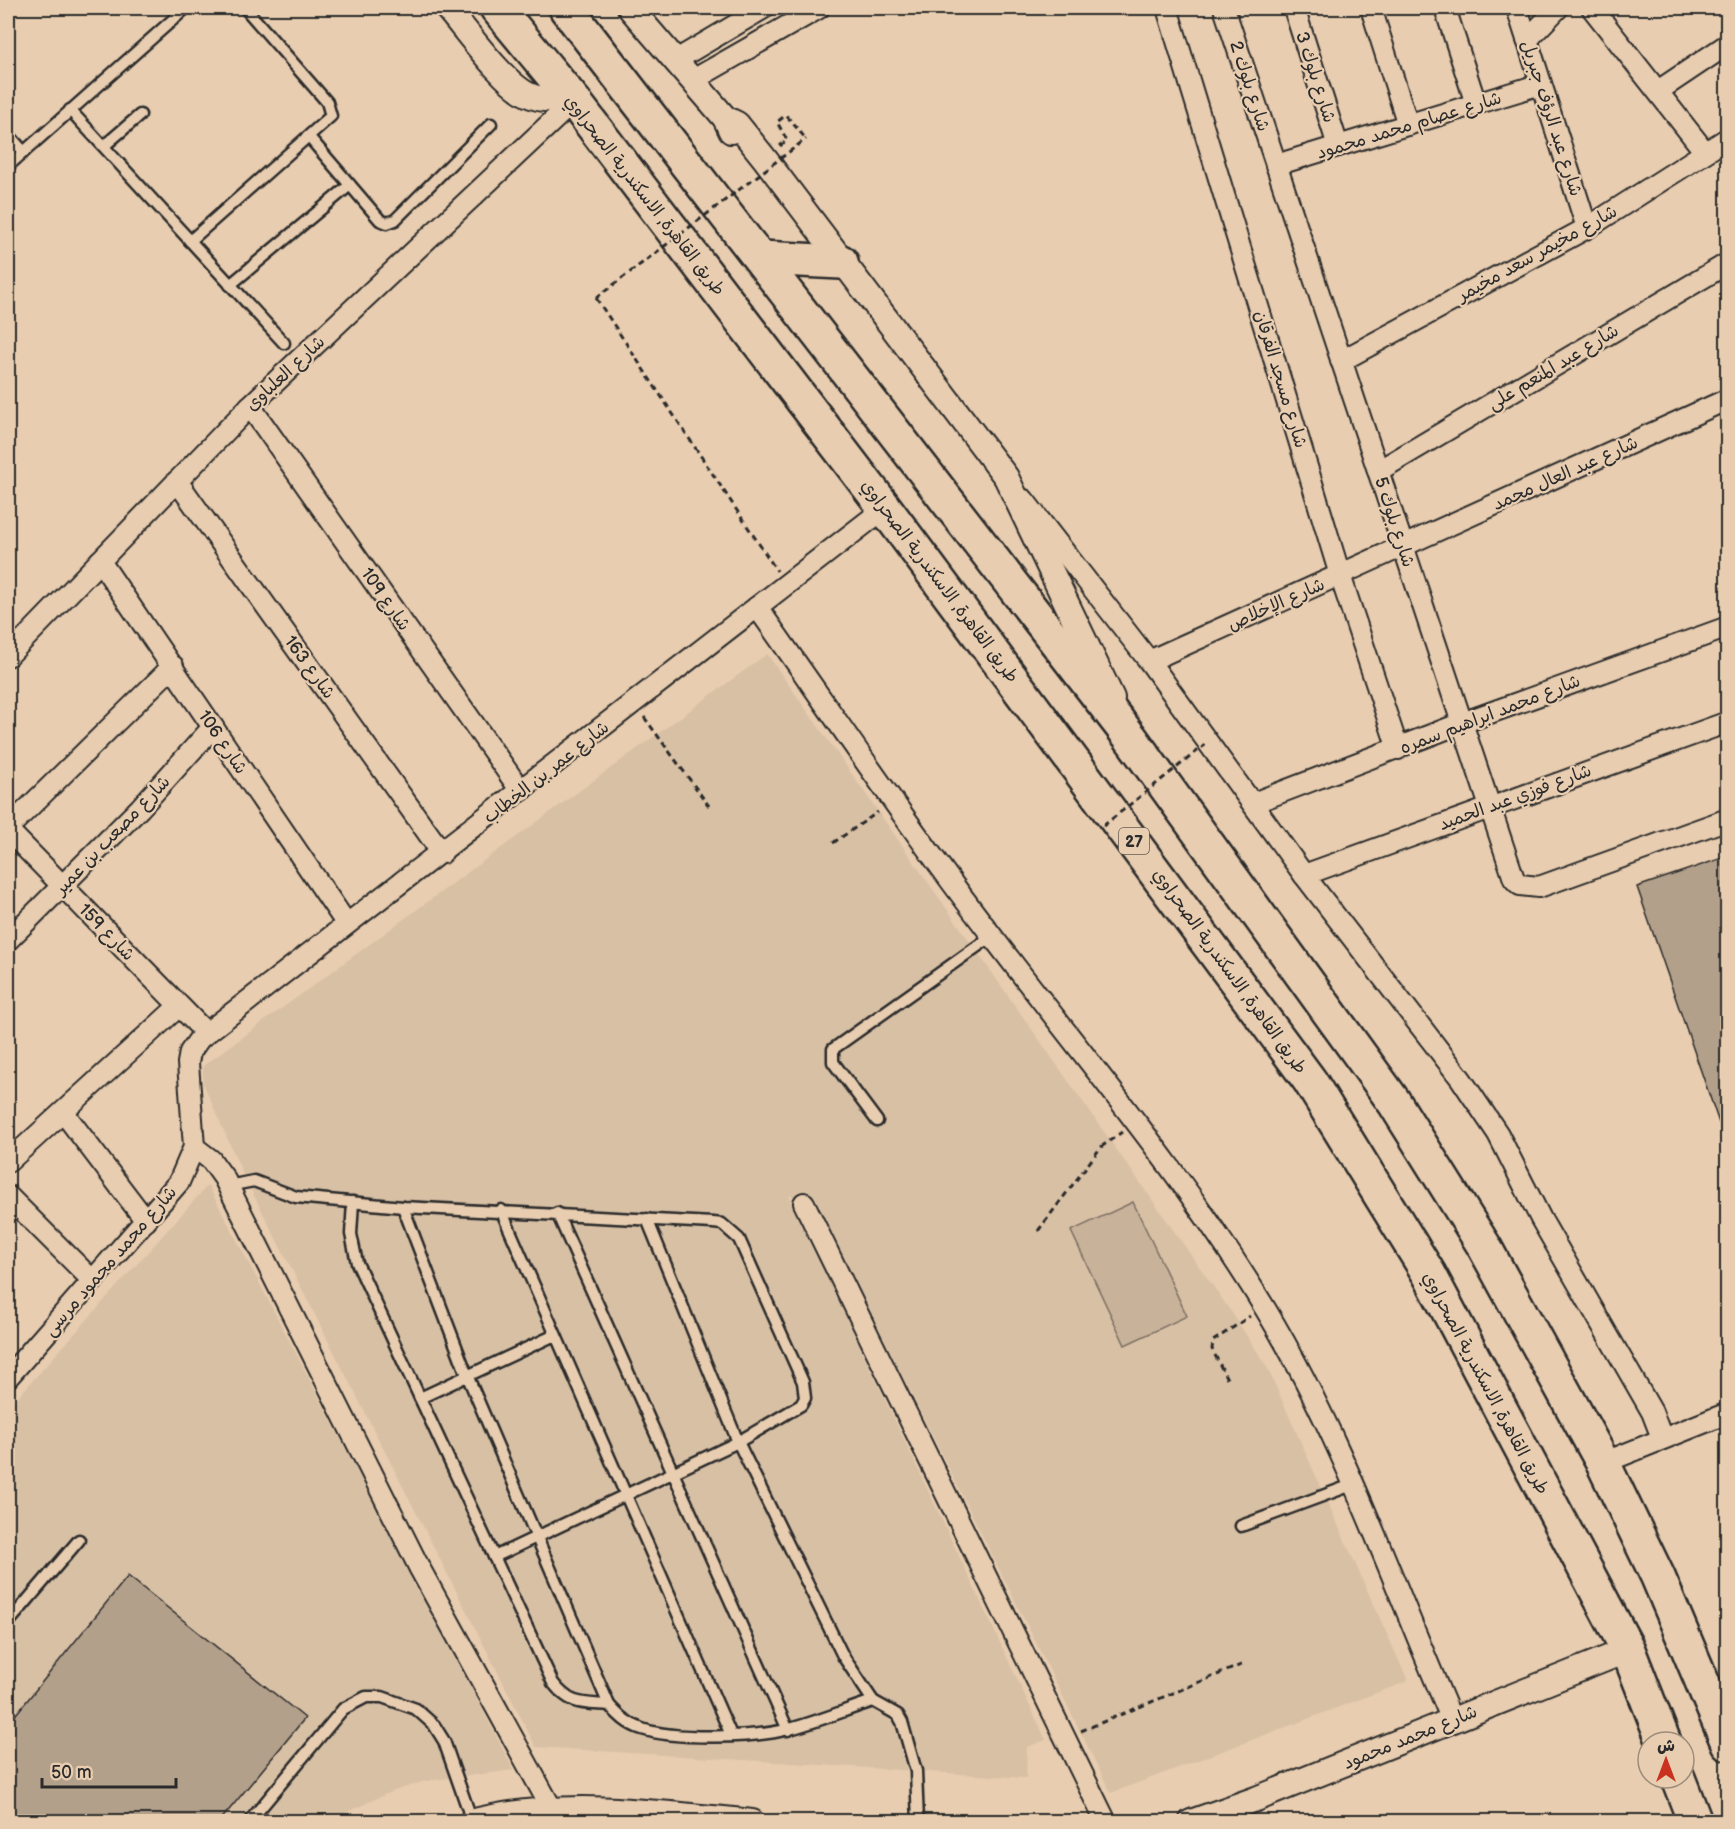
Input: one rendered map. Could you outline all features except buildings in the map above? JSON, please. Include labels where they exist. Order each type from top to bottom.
[{"type":"highway","name":"طريق القاهرة, الاسكندرية الصحراوي","points":[[497,8],[572,98],[885,508],[1310,1081],[1429,1274],[1628,1650],[1659,1730]]},
{"type":"highway","points":[[566,8],[1130,736],[1394,1102],[1484,1246],[1603,1463],[1658,1577],[1728,1743]]},
{"type":"highway","points":[[760,258],[842,262]]},
{"type":"highway","points":[[1683,1790],[1695,1821]]},
{"type":"street","points":[[447,8],[519,89],[538,98],[572,98]]},
{"type":"street","points":[[630,8],[725,118],[733,134],[824,251],[842,262],[1149,661],[1304,874],[1461,1079],[1498,1134],[1541,1219],[1652,1412],[1662,1438]]},
{"type":"street","points":[[676,60],[764,8]]},
{"type":"street","points":[[693,80],[819,8]]},
{"type":"street","name":"شارع مسجد الفرقان","points":[[1167,8],[1340,575],[1398,749]]},
{"type":"street","name":"شارع بلوك 2","points":[[1224,8],[1276,165]]},
{"type":"street","name":"شارع بلوك 3","points":[[1294,8],[1338,146]]},
{"type":"street","points":[[1371,8],[1408,125]]},
{"type":"street","points":[[1445,8],[1476,104]]},
{"type":"street","name":"شارع عبد الرؤف جبريل","points":[[1517,8],[1587,228]]},
{"type":"street","points":[[1527,40],[1558,8]]},
{"type":"street","points":[[1592,8],[1705,152]]},
{"type":"street","points":[[1658,92],[1728,44]]},
{"type":"street","name":"شارع عصام محمد محمود","points":[[1276,165],[1541,84]]},
{"type":"street","name":"شارع العلباوى","points":[[8,657],[250,406],[572,98]]},
{"type":"street","name":"شارع مخيمر سعد مخيمر","points":[[1341,361],[1587,228],[1728,138]]},
{"type":"street","name":"شارع بلوك 5","points":[[1276,165],[1514,879],[1520,885],[1539,887],[1728,819]]},
{"type":"street","name":"شارع عبد المنعم على","points":[[1378,471],[1728,263]]},
{"type":"street","name":"شارع عبد العال محمد","points":[[1403,546],[1728,399]]},
{"type":"street","name":"شارع 109","points":[[250,406],[521,791]]},
{"type":"street","points":[[1006,477],[1130,736]]},
{"type":"street","name":"شارع 163","points":[[177,481],[442,853]]},
{"type":"street","name":"شارع عمر بن الخطاب","points":[[206,1033],[346,923],[442,853],[885,508]]},
{"type":"street","name":"شارع الإخلاص","points":[[1149,661],[1403,546]]},
{"type":"street","name":"شارع 106","points":[[100,561],[346,923]]},
{"type":"street","points":[[757,607],[992,936],[1136,1123],[1220,1237],[1264,1308],[1297,1368],[1353,1485],[1452,1720]]},
{"type":"street","name":"شارع محمد ابراهيم سمره","points":[[1252,803],[1462,723],[1728,627]]},
{"type":"street","points":[[8,829],[172,666]]},
{"type":"street","name":"شارع فوزي عبد الحميد","points":[[1304,874],[1728,722]]},
{"type":"street","name":"شارع مصعب بن عمير","points":[[8,940],[140,808],[213,727]]},
{"type":"street","name":"شارع 159","points":[[8,829],[206,1033]]},
{"type":"street","points":[[8,1162],[179,1006]]},
{"type":"street","name":"شارع محمد محمود مرسى","points":[[8,1377],[179,1182],[194,1146],[188,1063],[190,1053],[206,1033]]},
{"type":"street","points":[[64,1113],[146,1221]]},
{"type":"street","points":[[194,1146],[211,1160],[228,1186],[420,1569],[553,1811]]},
{"type":"street","points":[[8,1196],[93,1281]]},
{"type":"street","points":[[804,1203],[1106,1821]]},
{"type":"street","points":[[1603,1463],[1728,1413]]},
{"type":"street","name":"شارع محمد محمود","points":[[1191,1821],[1256,1799],[1628,1650]]},
{"type":"street","points":[[471,1821],[553,1811],[649,1812],[752,1821]]},
{"type":"lane","points":[[8,166],[186,8]]},
{"type":"lane","points":[[190,241],[328,120],[330,106],[245,8]]},
{"type":"lane","points":[[70,110],[284,343]]},
{"type":"lane","points":[[104,146],[140,115]]},
{"type":"lane","points":[[309,137],[380,220],[391,222],[491,124]]},
{"type":"lane","points":[[8,134],[24,152]]},
{"type":"lane","points":[[230,285],[350,185]]},
{"type":"lane","points":[[877,1121],[833,1062],[833,1049],[992,936]]},
{"type":"lane","points":[[228,1186],[254,1181],[296,1197],[403,1207],[501,1210],[722,1224],[739,1239],[803,1382],[805,1398],[801,1405],[738,1442],[672,1475],[624,1495],[494,1557]]},
{"type":"lane","points":[[353,1202],[351,1234],[357,1263],[553,1683],[564,1698],[574,1702],[609,1705]]},
{"type":"lane","points":[[403,1207],[467,1375],[536,1537],[609,1705],[623,1720],[642,1729],[680,1735],[732,1735],[788,1730],[873,1701]]},
{"type":"lane","points":[[501,1210],[624,1495],[732,1735]]},
{"type":"lane","points":[[557,1214],[788,1730]]},
{"type":"lane","points":[[647,1219],[738,1442],[843,1656],[873,1701],[898,1715],[906,1731],[916,1771],[918,1821]]},
{"type":"lane","points":[[420,1398],[555,1335]]},
{"type":"lane","points":[[1241,1526],[1353,1485]]},
{"type":"lane","points":[[8,1623],[79,1540]]},
{"type":"lane","points":[[249,1821],[343,1708],[366,1697],[382,1697],[416,1709],[434,1725],[444,1741],[471,1821]]},
{"type":"path","points":[[785,136],[777,122],[786,115],[806,139],[596,298],[786,585]]},
{"type":"path","points":[[634,704],[709,806]]},
{"type":"path","points":[[1103,826],[1205,746]]},
{"type":"path","points":[[833,843],[895,801]]},
{"type":"path","points":[[1038,1231],[1101,1147],[1136,1123]]},
{"type":"path","points":[[1227,1380],[1212,1349],[1213,1341],[1218,1335],[1264,1308]]},
{"type":"path","points":[[1066,1737],[1246,1663]]},
{"type":"shaded area","points":[[767,654],[1234,1316],[1267,1367],[1408,1681],[1111,1793],[813,1197],[789,1196],[1046,1740],[1027,1747],[1026,1778],[536,1747],[242,1172],[203,1083],[203,1066]]},
{"type":"shaded area","points":[[208,1185],[514,1770],[425,1781],[388,1793],[328,1821],[8,1822],[8,1408]]},
{"type":"shaded area","points":[[1133,1202],[1187,1316],[1125,1345],[1071,1231]]}]
